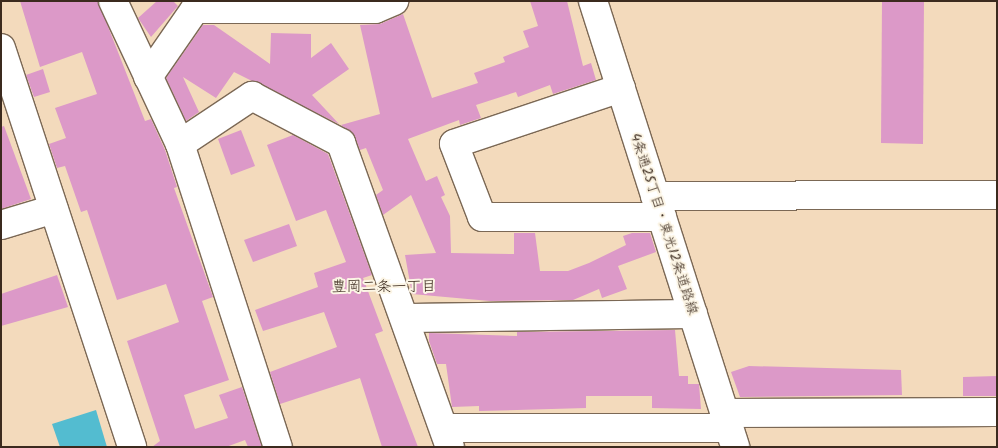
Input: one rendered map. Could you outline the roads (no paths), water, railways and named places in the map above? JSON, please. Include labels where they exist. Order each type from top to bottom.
[{"type":"street","points":[[113,1],[180,144],[278,447]]},
{"type":"street","points":[[148,77],[195,9],[375,9],[394,1]]},
{"type":"street","name":"4条通25丁目・東光12条道路線","points":[[593,1],[729,429]]},
{"type":"street","points":[[1,48],[132,447]]},
{"type":"street","points":[[621,88],[454,144],[482,217],[658,206],[997,194]]},
{"type":"street","points":[[180,144],[252,96],[341,144],[448,437],[729,429],[997,412]]},
{"type":"street","points":[[1,225],[54,209]]},
{"type":"street","points":[[406,318],[692,314]]},
{"type":"water","points":[[96,410],[107,447],[60,447],[52,424]]},
{"type":"district","name":"豊岡二条一丁目","points":[[384,288]]}]
